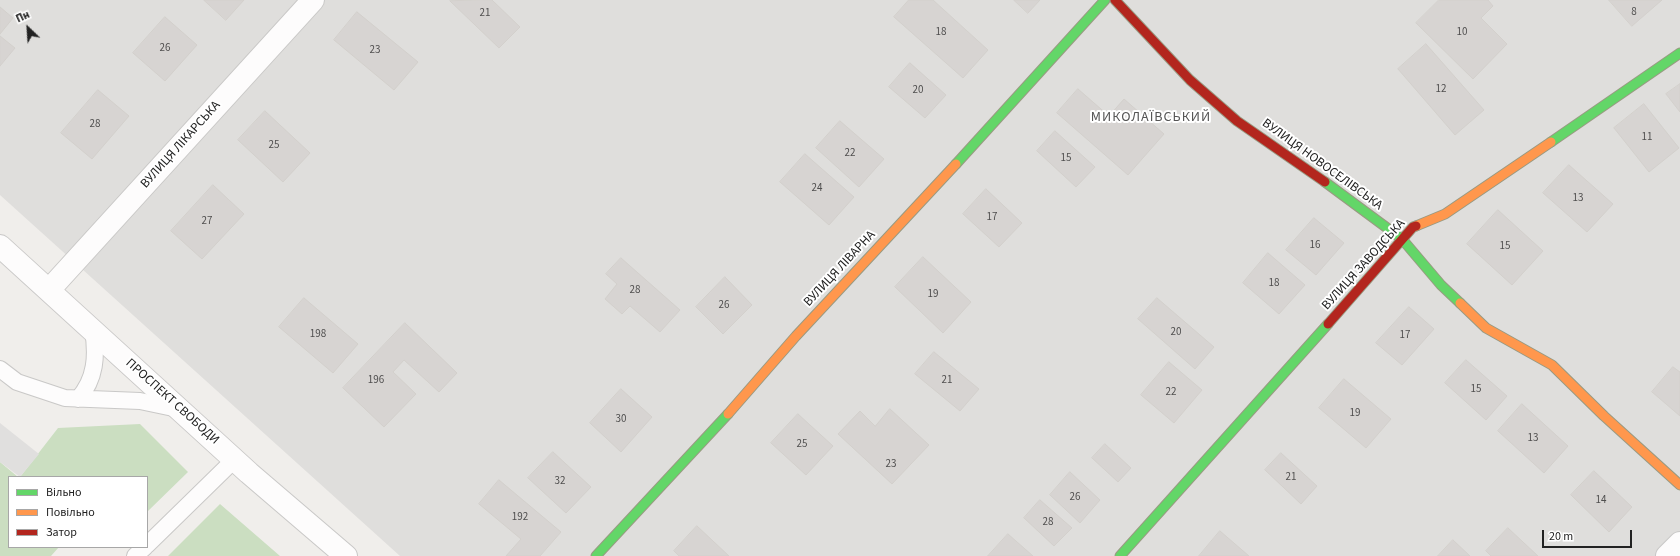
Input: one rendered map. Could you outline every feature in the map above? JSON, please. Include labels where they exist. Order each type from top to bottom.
[{"type":"street","name":"ВУЛИЦЯ ЛІКАРСЬКА","points":[[49,290],[313,0]]},
{"type":"street","name":"ВУЛИЦЯ ЛІВАРНА","points":[[596,556],[719,424],[796,336],[969,150],[1105,0]]},
{"type":"street","name":"ВУЛИЦЯ НОВОСЕЛІВСЬКА","points":[[1115,0],[1190,80],[1237,121],[1319,177],[1402,239],[1441,285],[1486,328],[1552,365],[1604,416],[1680,485]]},
{"type":"street","name":"ВУЛИЦЯ ЗАВОДСЬКА","points":[[1120,556],[1279,382],[1413,227],[1445,214],[1483,190],[1680,54]]},
{"type":"street","name":"ПРОСПЕКТ СВОБОДИ","points":[[0,246],[235,459],[346,556]]},
{"type":"street","points":[[1667,556],[1680,543]]},
{"type":"lane","points":[[78,399],[86,390],[93,372],[96,351],[93,330]]},
{"type":"lane","points":[[0,369],[17,382],[52,394],[78,399],[140,401],[181,410]]},
{"type":"lane","points":[[148,544],[235,459]]},
{"type":"lane","points":[[135,556],[143,548]]},
{"type":"shaded area","points":[[0,0],[1680,0],[1680,556],[400,556],[0,195]]},
{"type":"shaded area","points":[[0,423],[39,454],[21,476],[19,476],[0,462]]},
{"type":"green space","points":[[140,424],[188,472],[148,511],[148,476],[21,476],[58,428]]},
{"type":"green space","points":[[0,462],[17,476],[8,476],[8,548],[58,548],[51,556],[0,556]]},
{"type":"green space","points":[[220,504],[280,556],[168,556]]},
{"type":"building","points":[[204,0],[244,0],[226,20]]},
{"type":"building","points":[[492,0],[520,27],[499,48],[450,1]]},
{"type":"building","points":[[909,0],[933,0],[988,50],[963,78],[894,17]]},
{"type":"building","points":[[1014,0],[1040,0],[1028,13]]},
{"type":"building","points":[[1439,0],[1488,0],[1493,6],[1481,18],[1507,44],[1473,79],[1416,23]]},
{"type":"building","points":[[1609,0],[1662,0],[1632,26]]},
{"type":"building","points":[[0,7],[13,18],[0,34]]},
{"type":"building","points":[[357,12],[418,62],[394,90],[334,40]]},
{"type":"building","points":[[165,17],[197,45],[165,81],[133,53]]},
{"type":"building","points":[[0,36],[15,48],[0,66]]},
{"type":"building","points":[[1426,44],[1484,110],[1455,135],[1398,69]]},
{"type":"building","points":[[910,63],[946,95],[925,118],[889,87]]},
{"type":"building","points":[[1680,84],[1680,112],[1666,94]]},
{"type":"building","points":[[1078,89],[1109,116],[1124,99],[1164,134],[1128,175],[1057,113]]},
{"type":"building","points":[[98,90],[129,116],[92,159],[61,133]]},
{"type":"building","points":[[1644,104],[1679,148],[1649,172],[1614,128]]},
{"type":"building","points":[[265,111],[310,153],[283,182],[238,140]]},
{"type":"building","points":[[840,121],[884,159],[859,187],[816,148]]},
{"type":"building","points":[[1055,131],[1095,167],[1076,187],[1037,151]]},
{"type":"building","points":[[805,154],[854,197],[829,225],[780,182]]},
{"type":"building","points":[[1569,165],[1613,204],[1587,232],[1543,193]]},
{"type":"building","points":[[213,185],[244,214],[202,259],[171,231]]},
{"type":"building","points":[[986,189],[1022,223],[999,247],[963,214]]},
{"type":"building","points":[[1498,210],[1543,251],[1512,285],[1467,244]]},
{"type":"building","points":[[1314,218],[1344,243],[1316,275],[1286,250]]},
{"type":"building","points":[[1268,253],[1305,285],[1279,314],[1243,283]]},
{"type":"building","points":[[923,257],[971,302],[943,333],[895,287]]},
{"type":"building","points":[[621,258],[680,310],[660,332],[630,306],[622,314],[605,299],[617,284],[606,274]]},
{"type":"building","points":[[725,277],[752,305],[723,334],[696,307]]},
{"type":"building","points":[[304,298],[358,344],[333,373],[279,327]]},
{"type":"building","points":[[1157,298],[1214,347],[1195,369],[1138,319]]},
{"type":"building","points":[[1409,307],[1434,329],[1402,365],[1376,343]]},
{"type":"building","points":[[405,323],[457,373],[439,392],[404,360],[393,372],[416,394],[384,427],[343,388]]},
{"type":"building","points":[[934,352],[979,389],[960,411],[915,374]]},
{"type":"building","points":[[1466,360],[1507,396],[1486,420],[1445,383]]},
{"type":"building","points":[[1169,362],[1202,390],[1174,423],[1141,395]]},
{"type":"building","points":[[1673,367],[1680,372],[1680,416],[1652,392]]},
{"type":"building","points":[[1344,379],[1391,419],[1366,448],[1319,408]]},
{"type":"building","points":[[621,389],[652,417],[621,452],[590,423]]},
{"type":"building","points":[[1522,404],[1568,446],[1544,473],[1498,431]]},
{"type":"building","points":[[890,409],[929,445],[892,484],[838,434],[860,411],[875,426]]},
{"type":"building","points":[[798,414],[833,446],[806,475],[771,443]]},
{"type":"building","points":[[1105,444],[1131,468],[1118,482],[1092,458]]},
{"type":"building","points":[[553,452],[591,487],[566,513],[528,478]]},
{"type":"building","points":[[1281,453],[1317,486],[1301,504],[1265,470]]},
{"type":"building","points":[[1594,471],[1632,507],[1609,532],[1571,495]]},
{"type":"building","points":[[1070,472],[1100,500],[1080,523],[1050,495]]},
{"type":"building","points":[[499,480],[561,532],[540,556],[506,556],[521,539],[479,504]]},
{"type":"building","points":[[1040,500],[1072,528],[1054,546],[1024,518]]},
{"type":"building","points":[[697,526],[729,556],[679,556],[674,551]]},
{"type":"building","points":[[1508,528],[1538,556],[1491,556],[1486,551]]},
{"type":"building","points":[[1220,531],[1249,556],[1199,556]]},
{"type":"building","points":[[1008,534],[1033,556],[988,556]]},
{"type":"building","points":[[1453,540],[1470,556],[1438,556]]},
{"type":"traffic: fast","points":[[956,164],[1105,0]]},
{"type":"traffic: fast","points":[[1551,142],[1680,53]]},
{"type":"traffic: fast","points":[[1325,182],[1402,239],[1441,285],[1460,303]]},
{"type":"traffic: fast","points":[[1120,556],[1328,324]]},
{"type":"traffic: fast","points":[[596,556],[728,414]]},
{"type":"traffic: slow","points":[[1416,226],[1445,214],[1551,142]]},
{"type":"traffic: slow","points":[[728,414],[796,336],[956,164]]},
{"type":"traffic: slow","points":[[1460,303],[1486,328],[1552,365],[1604,416],[1680,485]]},
{"type":"traffic: jam","points":[[1115,0],[1190,80],[1237,121],[1325,182]]},
{"type":"traffic: jam","points":[[1328,324],[1413,227],[1416,226]]},
{"type":"district","name":"МИКОЛАЇВСЬКИЙ","points":[[1151,118]]}]
